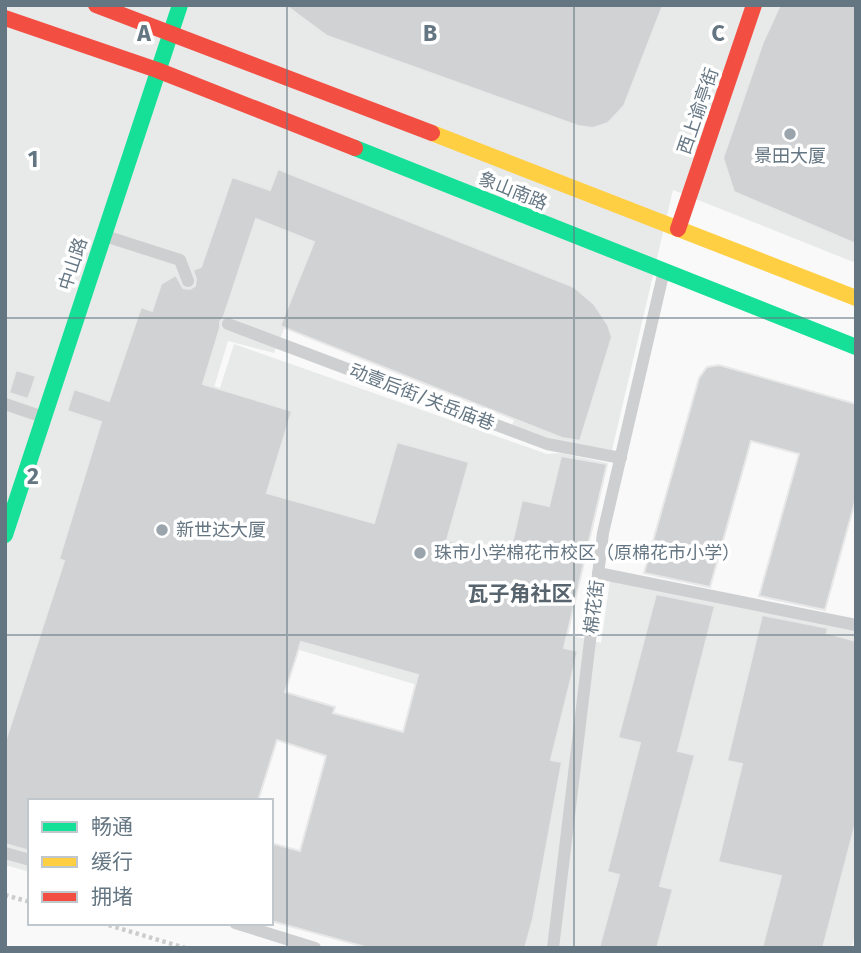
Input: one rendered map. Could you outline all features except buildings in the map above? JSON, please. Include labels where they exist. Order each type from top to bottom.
[{"type":"main road","name":"象山南路","points":[[96,5],[856,298]]},
{"type":"main road","name":"中山路","points":[[5,535],[180,5]]},
{"type":"main road","name":"西上谕亭街","points":[[678,229],[754,5]]},
{"type":"main road","name":"象山南路","points":[[5,18],[157,70],[856,347]]},
{"type":"lane","points":[[103,235],[180,260],[188,281]]},
{"type":"lane","name":"棉花街","points":[[553,948],[603,533],[664,271]]},
{"type":"lane","name":"动壹后街/关岳庙巷","points":[[228,324],[547,444],[621,458]]},
{"type":"lane","points":[[5,404],[43,418]]},
{"type":"lane","points":[[598,573],[856,625]]},
{"type":"lane","points":[[5,853],[28,859]]},
{"type":"lane","points":[[241,925],[315,948]]},
{"type":"path","points":[[5,895],[28,901]]},
{"type":"path","points":[[109,925],[186,948]]},
{"type":"shaded area","points":[[5,5],[856,5],[856,263],[673,190],[612,450],[549,439],[512,425],[546,343],[315,254],[274,353],[228,341],[90,799],[28,799],[28,871],[5,865]]},
{"type":"shaded area","name":"珠市小学棉花市校区（原棉花市小学）","points":[[234,344],[547,454],[561,453],[607,463],[570,622],[484,602],[461,698],[229,629],[191,479]]},
{"type":"shaded area","points":[[611,574],[856,629],[856,932],[851,948],[511,948],[559,632],[601,643]]},
{"type":"traffic: fast","points":[[5,535],[180,5]]},
{"type":"traffic: fast","points":[[355,148],[856,347]]},
{"type":"traffic: slow","points":[[432,133],[856,298]]},
{"type":"traffic: jam","points":[[96,5],[432,133]]},
{"type":"traffic: jam","points":[[678,229],[754,5]]},
{"type":"traffic: jam","points":[[5,18],[157,70],[355,148]]},
{"type":"place","name":"景田大厦","points":[[790,134]]},
{"type":"place","name":"新世达大厦","points":[[162,530]]},
{"type":"place","name":"珠市小学棉花市校区（原棉花市小学）","points":[[420,553]]},
{"type":"district","name":"瓦子角社区","points":[[520,594]]}]
